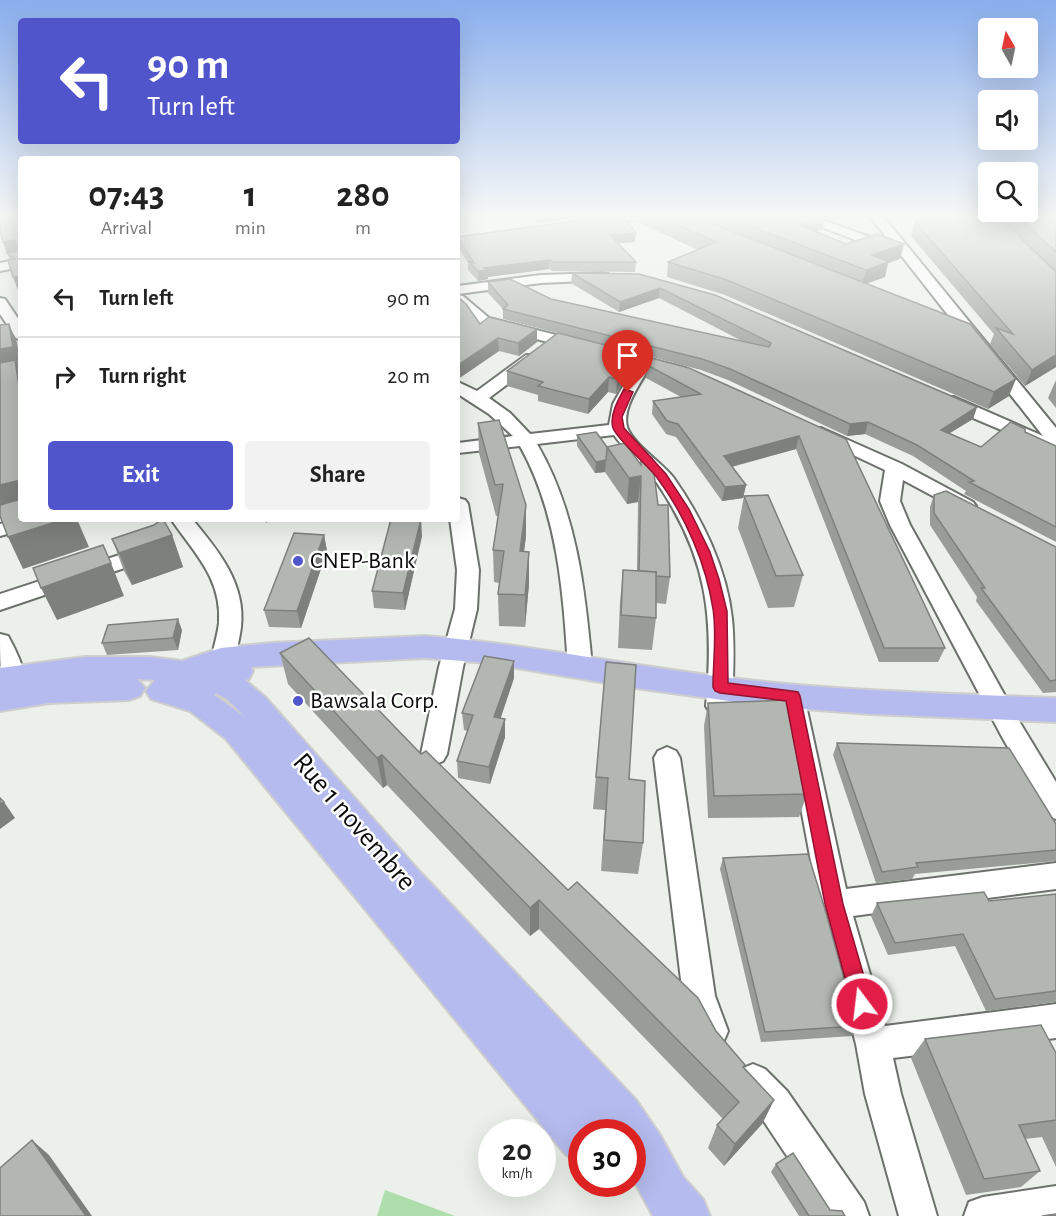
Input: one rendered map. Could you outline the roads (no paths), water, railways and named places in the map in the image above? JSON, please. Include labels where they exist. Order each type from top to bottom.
[{"type":"main road","points":[[199,679],[239,671],[453,659],[488,652],[636,677],[720,697]]},
{"type":"main road","points":[[453,659],[500,671],[794,706],[857,721],[1005,718],[1056,710]]},
{"type":"main road","name":"Rue 1 novembre","points":[[7,687],[49,692],[132,688],[199,679],[233,687],[255,707],[406,884],[622,1119]]},
{"type":"main road","name":"Rue 1 novembre","points":[[199,679],[210,706],[238,730],[568,1122]]},
{"type":"main road","points":[[1005,718],[1056,729]]},
{"type":"main road","name":"Rue 1 novembre","points":[[646,1156],[662,1196]]},
{"type":"street","points":[[922,272],[1056,440]]},
{"type":"street","points":[[460,290],[541,279],[620,277]]},
{"type":"street","points":[[460,301],[484,321],[694,375]]},
{"type":"street","points":[[18,303],[2,304],[18,337]]},
{"type":"street","points":[[941,323],[974,336]]},
{"type":"street","points":[[478,399],[553,340]]},
{"type":"street","points":[[645,362],[622,403],[617,417],[619,429],[662,477],[683,509],[704,552],[721,611],[720,697]]},
{"type":"street","points":[[460,388],[498,412],[525,440],[546,481],[574,587],[580,667]]},
{"type":"street","points":[[936,396],[1056,448]]},
{"type":"street","points":[[803,425],[895,468],[986,516]]},
{"type":"street","points":[[460,448],[619,429]]},
{"type":"street","points":[[895,468],[890,501],[900,525],[1056,807]]},
{"type":"street","points":[[434,754],[453,659],[466,609],[468,570],[460,517]]},
{"type":"street","points":[[0,530],[29,522]]},
{"type":"street","points":[[183,522],[214,559],[230,603],[230,626],[199,679]]},
{"type":"street","points":[[0,602],[157,550]]},
{"type":"street","points":[[0,642],[7,687]]},
{"type":"street","points":[[794,706],[834,904],[873,1044],[883,1094],[918,1216]]},
{"type":"street","points":[[667,758],[699,996],[704,1017],[712,1034],[774,1104],[850,1216]]},
{"type":"street","points":[[834,904],[1056,876]]},
{"type":"street","points":[[873,1044],[1056,1021]]},
{"type":"street","points":[[983,1216],[1056,1206]]},
{"type":"place","name":"CNEP-Bank","points":[[298,561]]},
{"type":"place","name":"Bawsala Corp.","points":[[298,701]]}]
